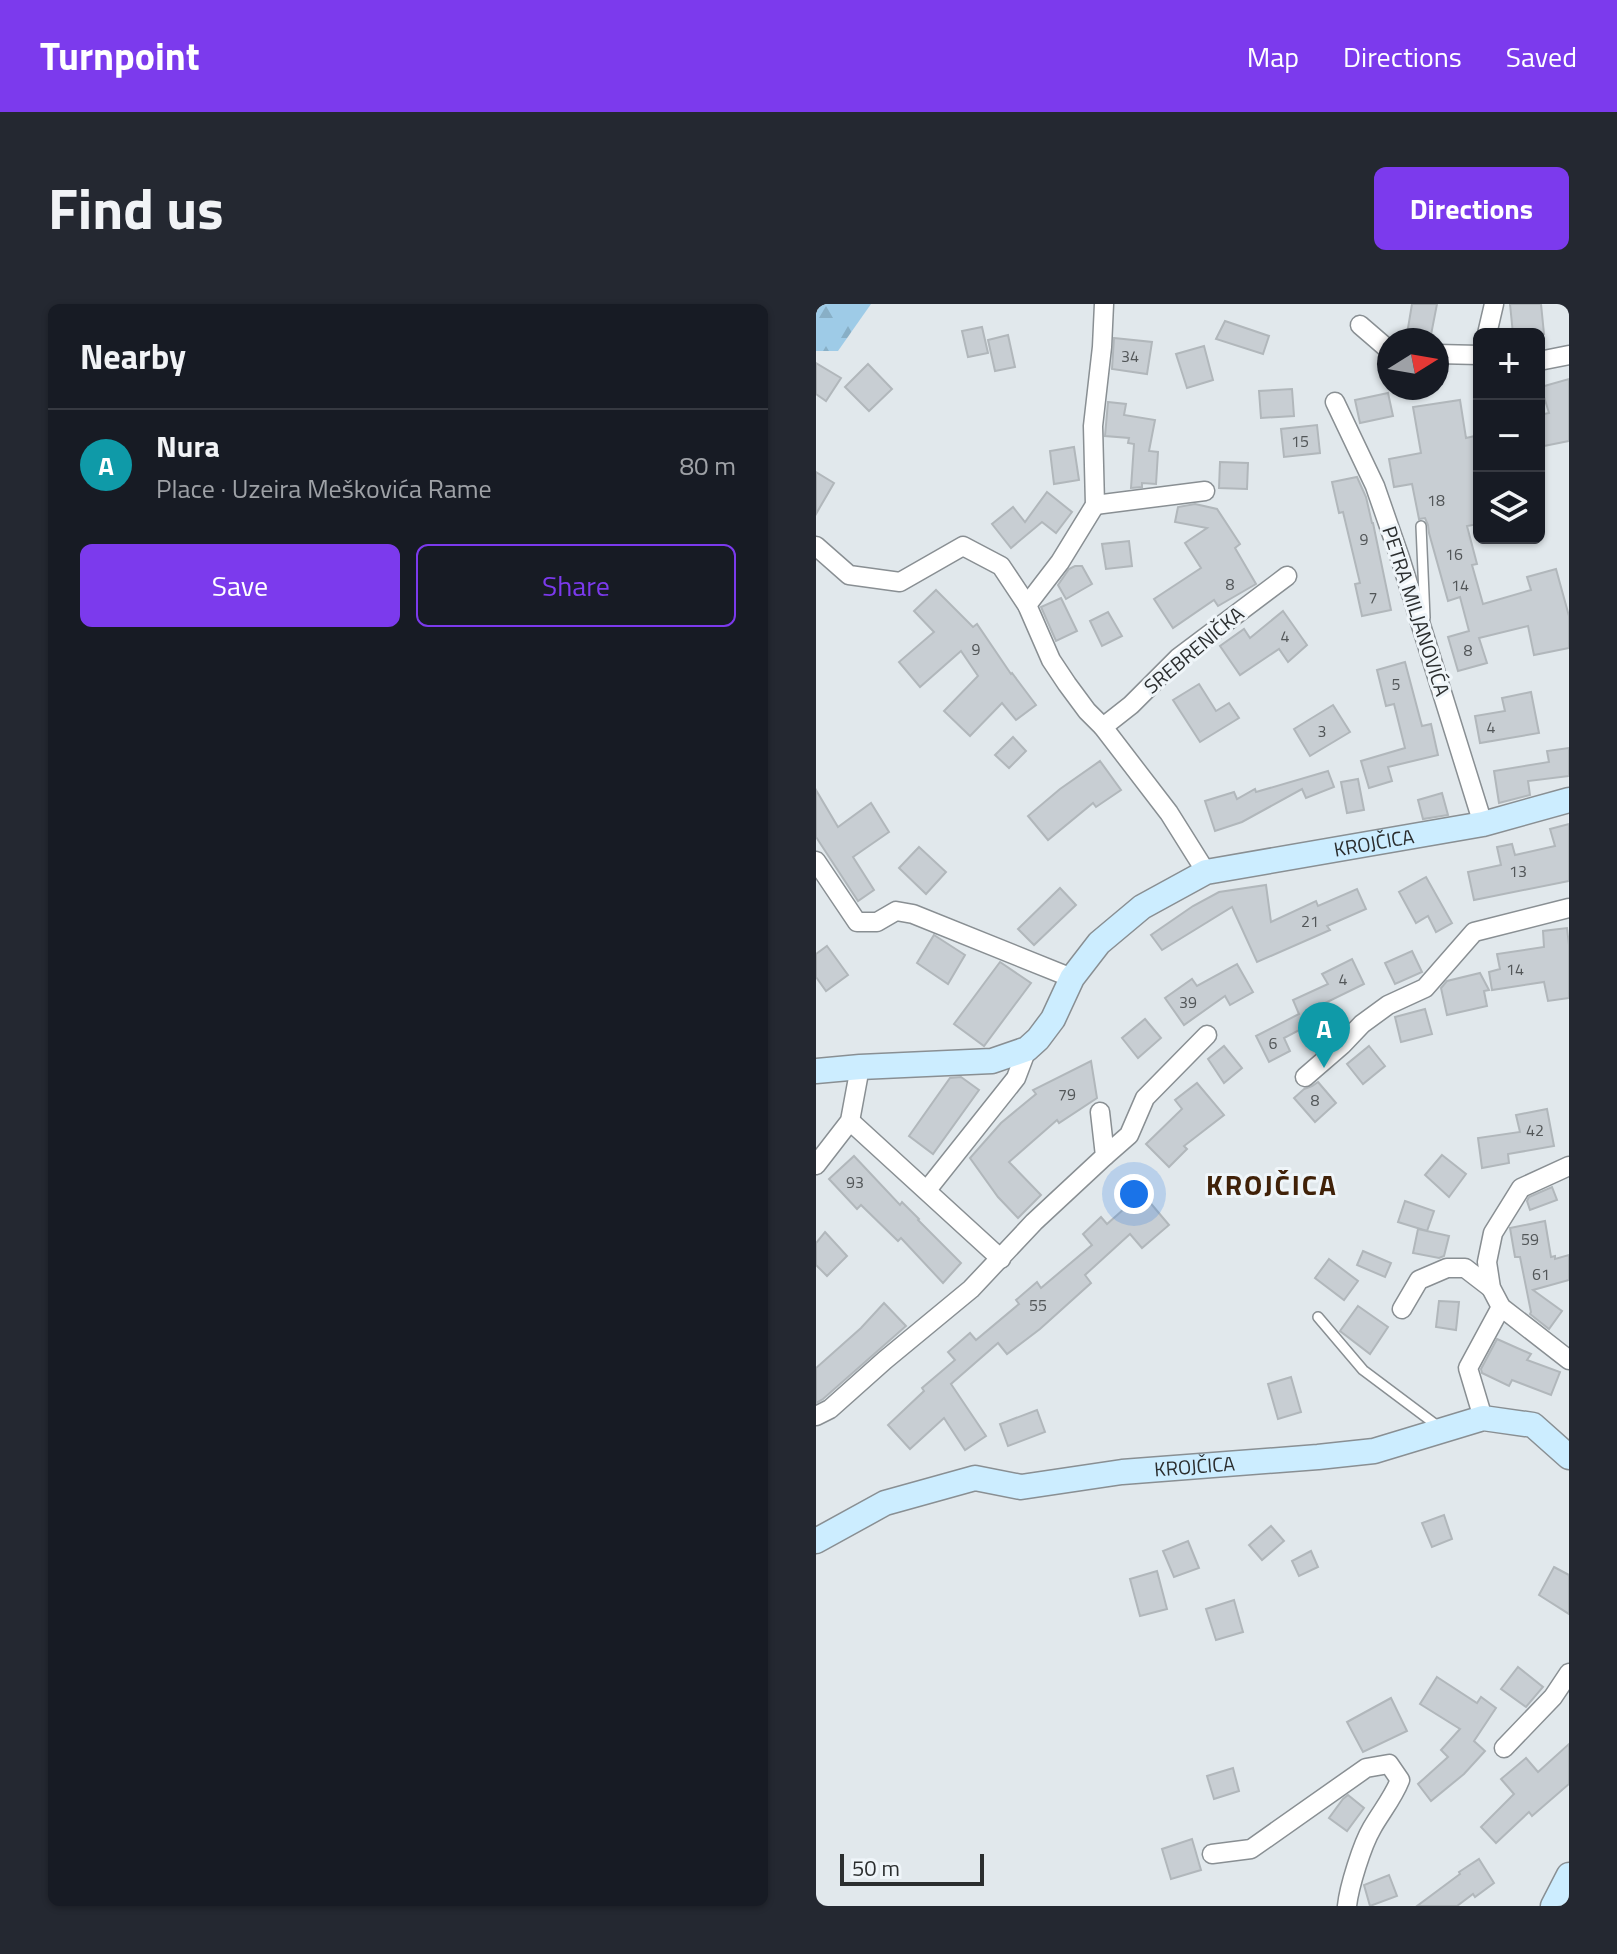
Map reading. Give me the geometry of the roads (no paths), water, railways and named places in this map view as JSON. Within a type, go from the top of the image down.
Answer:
[{"type":"main road","name":"KROJČICA","points":[[1027,1049],[1053,1019],[1072,978],[1099,943],[1142,907],[1206,872],[1483,824],[1569,800]]},
{"type":"main road","points":[[816,1071],[992,1061],[1027,1049]]},
{"type":"main road","name":"KROJČICA","points":[[816,1541],[885,1503],[975,1478],[1021,1487],[1122,1472],[1374,1451],[1483,1418],[1533,1425],[1569,1457]]},
{"type":"main road","points":[[1553,1906],[1569,1875]]},
{"type":"street","points":[[1027,605],[1060,562],[1095,505],[1093,426],[1104,304]]},
{"type":"street","points":[[1488,328],[1494,304]]},
{"type":"street","points":[[1360,325],[1377,340]]},
{"type":"street","points":[[1449,354],[1473,355]]},
{"type":"street","points":[[1545,360],[1569,355]]},
{"type":"street","name":"PETRA MILJANOVIĆA","points":[[1335,402],[1375,486],[1483,824]]},
{"type":"street","points":[[1095,505],[1205,491]]},
{"type":"street","points":[[816,546],[849,575],[900,582],[963,546],[1001,566],[1027,605],[1051,660],[1087,711],[1103,727],[1169,813],[1206,872]]},
{"type":"street","name":"SREBRENIČKA","points":[[1103,727],[1131,705],[1178,658],[1287,576]]},
{"type":"street","points":[[816,861],[857,922],[877,922],[896,911],[913,914],[1072,978]]},
{"type":"street","points":[[1305,1077],[1362,1024],[1388,1005],[1425,988],[1474,932],[1569,908]]},
{"type":"street","points":[[816,1416],[830,1409],[971,1289],[1034,1222],[1129,1135],[1145,1098],[1207,1035]]},
{"type":"street","points":[[927,1190],[1016,1078],[1027,1049]]},
{"type":"street","points":[[816,1165],[850,1121],[860,1067]]},
{"type":"street","points":[[1100,1112],[1105,1156]]},
{"type":"street","points":[[850,1121],[1001,1259]]},
{"type":"street","points":[[1569,1166],[1521,1188],[1493,1233],[1487,1262],[1491,1288],[1501,1307],[1569,1360]]},
{"type":"street","points":[[1402,1309],[1419,1280],[1447,1268],[1465,1268],[1491,1288]]},
{"type":"street","points":[[1483,1418],[1468,1368],[1501,1307]]},
{"type":"street","points":[[1504,1748],[1553,1697],[1569,1673]]},
{"type":"street","points":[[1212,1854],[1251,1849],[1366,1768],[1389,1764],[1400,1780],[1370,1831],[1348,1893],[1347,1906]]},
{"type":"lane","points":[[1421,526],[1426,642]]},
{"type":"lane","points":[[1318,1317],[1363,1370],[1442,1430]]},
{"type":"place","name":"Nura","points":[[1324,1068]]},
{"type":"district","name":"KROJČICA","points":[[1272,1185]]}]
